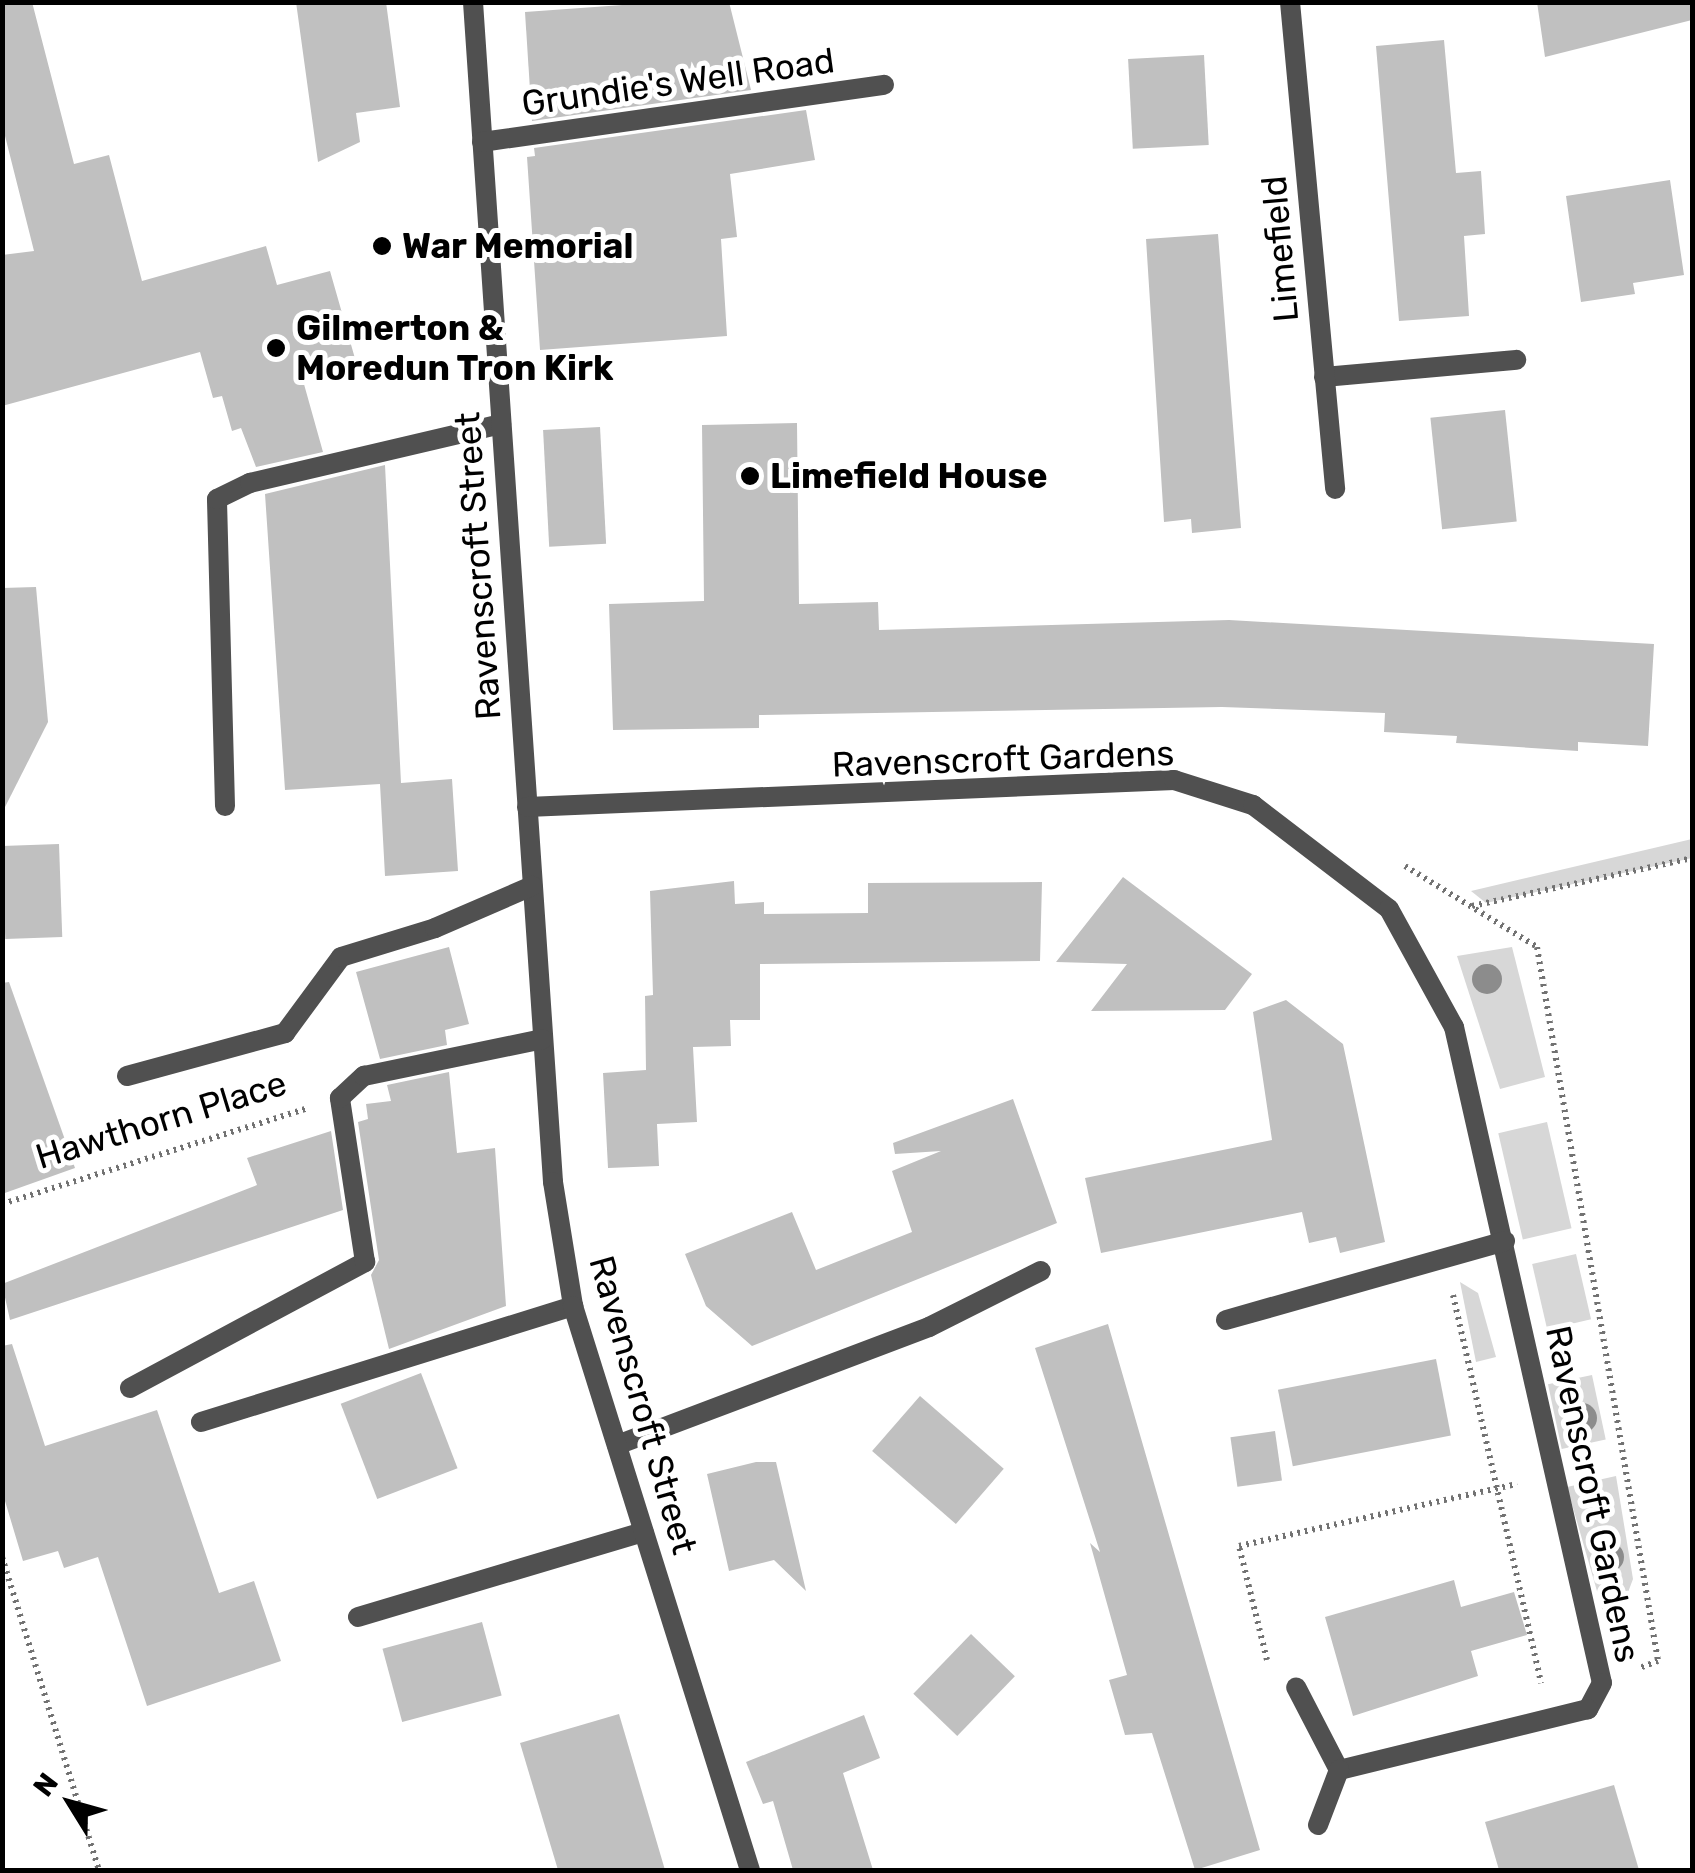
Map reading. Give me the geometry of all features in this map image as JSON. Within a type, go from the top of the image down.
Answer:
[{"type":"street","name":"Ravenscroft Street","points":[[473,2],[553,1182],[573,1306],[750,1870]]},
{"type":"street","name":"Limefield","points":[[1290,2],[1335,489]]},
{"type":"street","name":"Grundie's Well Road","points":[[482,142],[884,86]]},
{"type":"street","points":[[1324,378],[1516,360]]},
{"type":"street","points":[[224,806],[217,500],[250,484],[500,424]]},
{"type":"street","name":"Ravenscroft Gardens","points":[[527,807],[1174,780],[1252,805],[1390,909],[1424,962],[1454,1027],[1602,1683],[1588,1709],[1339,1770]]},
{"type":"street","points":[[126,1076],[285,1033],[341,956],[434,928],[532,886]]},
{"type":"street","name":"Hawthorn Place","points":[[130,1388],[365,1262],[340,1098],[364,1076],[542,1039]]},
{"type":"street","points":[[1226,1320],[1505,1241]]},
{"type":"street","points":[[617,1445],[930,1328],[1040,1270]]},
{"type":"street","points":[[201,1422],[573,1306]]},
{"type":"street","points":[[358,1617],[644,1532]]},
{"type":"street","points":[[1296,1687],[1339,1770],[1318,1825]]},
{"type":"path","points":[[1471,906],[1692,858]]},
{"type":"path","points":[[1398,862],[1537,947],[1658,1661],[1602,1683]]},
{"type":"path","name":"Hawthorn Place","points":[[2,1204],[340,1098]]},
{"type":"path","points":[[1444,1258],[1500,1488],[1549,1718]]},
{"type":"path","points":[[1296,1687],[1270,1674],[1239,1546],[1553,1476]]},
{"type":"path","points":[[2,1557],[99,1870]]},
{"type":"shaded area","points":[[1692,839],[1692,858],[1486,903],[1471,891]]},
{"type":"shaded area","points":[[1512,947],[1545,1077],[1500,1089],[1457,956]]},
{"type":"shaded area","points":[[1547,1122],[1572,1228],[1523,1239],[1498,1133]]},
{"type":"shaded area","points":[[1576,1254],[1591,1319],[1547,1329],[1532,1264]]},
{"type":"shaded area","points":[[1460,1282],[1478,1293],[1496,1357],[1476,1362]]},
{"type":"shaded area","points":[[1592,1375],[1606,1440],[1562,1449],[1548,1384]]},
{"type":"shaded area","points":[[1616,1476],[1633,1579],[1621,1611],[1603,1612],[1567,1487]]},
{"type":"building","points":[[2,2],[32,2],[74,164],[109,155],[142,281],[266,246],[277,285],[330,271],[356,362],[302,377],[323,452],[256,467],[241,428],[232,431],[222,396],[213,398],[200,352],[2,406],[2,255],[34,251],[2,124]]},
{"type":"building","points":[[296,2],[386,2],[400,107],[356,113],[360,142],[318,162]]},
{"type":"building","points":[[664,2],[729,2],[751,90],[532,121],[525,12]]},
{"type":"building","points":[[1537,2],[1692,2],[1692,20],[1545,57]]},
{"type":"building","points":[[1444,40],[1456,173],[1481,171],[1485,234],[1464,236],[1469,316],[1399,321],[1376,46]]},
{"type":"building","points":[[1204,55],[1209,145],[1133,149],[1128,59]]},
{"type":"building","points":[[806,110],[815,160],[730,174],[737,237],[721,239],[727,336],[540,350],[527,157],[535,156],[534,148]]},
{"type":"building","points":[[1670,180],[1684,275],[1633,283],[1635,294],[1581,302],[1566,196]]},
{"type":"building","points":[[1218,234],[1241,528],[1192,533],[1191,519],[1164,522],[1146,239]]},
{"type":"building","points":[[1505,410],[1517,521],[1442,529],[1430,418]]},
{"type":"building","points":[[797,423],[799,604],[878,602],[879,630],[1229,620],[1654,644],[1648,746],[1578,742],[1578,751],[1456,743],[1457,736],[1384,732],[1385,713],[1222,707],[759,715],[759,728],[613,730],[609,604],[704,601],[702,425]]},
{"type":"building","points":[[600,427],[606,544],[549,547],[543,430]]},
{"type":"building","points":[[385,465],[401,783],[452,779],[458,871],[385,876],[380,784],[285,790],[265,494]]},
{"type":"building","points":[[36,587],[48,722],[2,813],[2,588]]},
{"type":"building","points":[[59,844],[62,937],[5,939],[2,846]]},
{"type":"building","points":[[1123,877],[1252,974],[1225,1010],[1091,1011],[1127,964],[1056,962]]},
{"type":"building","points":[[734,881],[735,904],[764,902],[764,914],[868,913],[868,883],[1042,882],[1040,961],[760,964],[760,1020],[730,1020],[731,1046],[693,1047],[697,1122],[657,1124],[659,1166],[608,1168],[603,1073],[646,1070],[645,996],[653,995],[650,891]]},
{"type":"building","points":[[449,947],[469,1024],[445,1030],[447,1045],[380,1059],[356,972]]},
{"type":"building","points":[[9,982],[75,1168],[2,1194],[2,983]]},
{"type":"building","points":[[1286,1000],[1343,1044],[1385,1242],[1340,1253],[1336,1237],[1309,1243],[1302,1212],[1101,1253],[1085,1178],[1272,1140],[1253,1012]]},
{"type":"building","points":[[449,1072],[457,1153],[495,1148],[506,1306],[389,1349],[371,1275],[379,1260],[358,1122],[368,1119],[366,1104],[391,1101],[387,1085]]},
{"type":"building","points":[[1013,1099],[1057,1223],[752,1346],[706,1306],[685,1254],[792,1212],[816,1270],[912,1232],[892,1171],[941,1151],[895,1154],[893,1143]]},
{"type":"building","points":[[331,1131],[343,1210],[10,1320],[2,1284],[257,1185],[247,1158]]},
{"type":"building","points":[[1108,1324],[1260,1850],[1195,1870],[1152,1733],[1125,1735],[1109,1680],[1127,1675],[1090,1543],[1100,1552],[1035,1348]]},
{"type":"building","points":[[12,1344],[45,1446],[157,1410],[219,1593],[254,1581],[281,1661],[147,1706],[98,1557],[64,1568],[58,1551],[23,1561],[2,1491],[2,1346]]},
{"type":"building","points":[[1436,1359],[1451,1436],[1293,1466],[1278,1390]]},
{"type":"building","points":[[421,1373],[458,1468],[377,1499],[341,1404]]},
{"type":"building","points":[[920,1396],[1004,1469],[956,1524],[872,1451]]},
{"type":"building","points":[[1275,1431],[1282,1481],[1237,1487],[1230,1437]]},
{"type":"building","points":[[756,1462],[776,1462],[806,1591],[774,1560],[729,1571],[707,1474]]},
{"type":"building","points":[[1454,1580],[1461,1607],[1514,1592],[1527,1635],[1471,1651],[1478,1676],[1353,1716],[1325,1617]]},
{"type":"building","points":[[482,1622],[502,1695],[402,1722],[383,1649]]},
{"type":"building","points":[[971,1634],[1015,1676],[957,1736],[913,1694]]},
{"type":"building","points":[[619,1714],[665,1870],[558,1870],[520,1743]]},
{"type":"building","points":[[864,1715],[880,1758],[843,1773],[873,1870],[793,1870],[773,1801],[763,1804],[746,1762]]},
{"type":"building","points":[[1614,1785],[1639,1870],[1499,1870],[1485,1822]]},
{"type":"place","name":"War Memorial","points":[[382,246]]},
{"type":"place","name":"Gilmerton & Moredun Tron Kirk","points":[[276,348]]},
{"type":"place","name":"Limefield House","points":[[750,476]]}]
